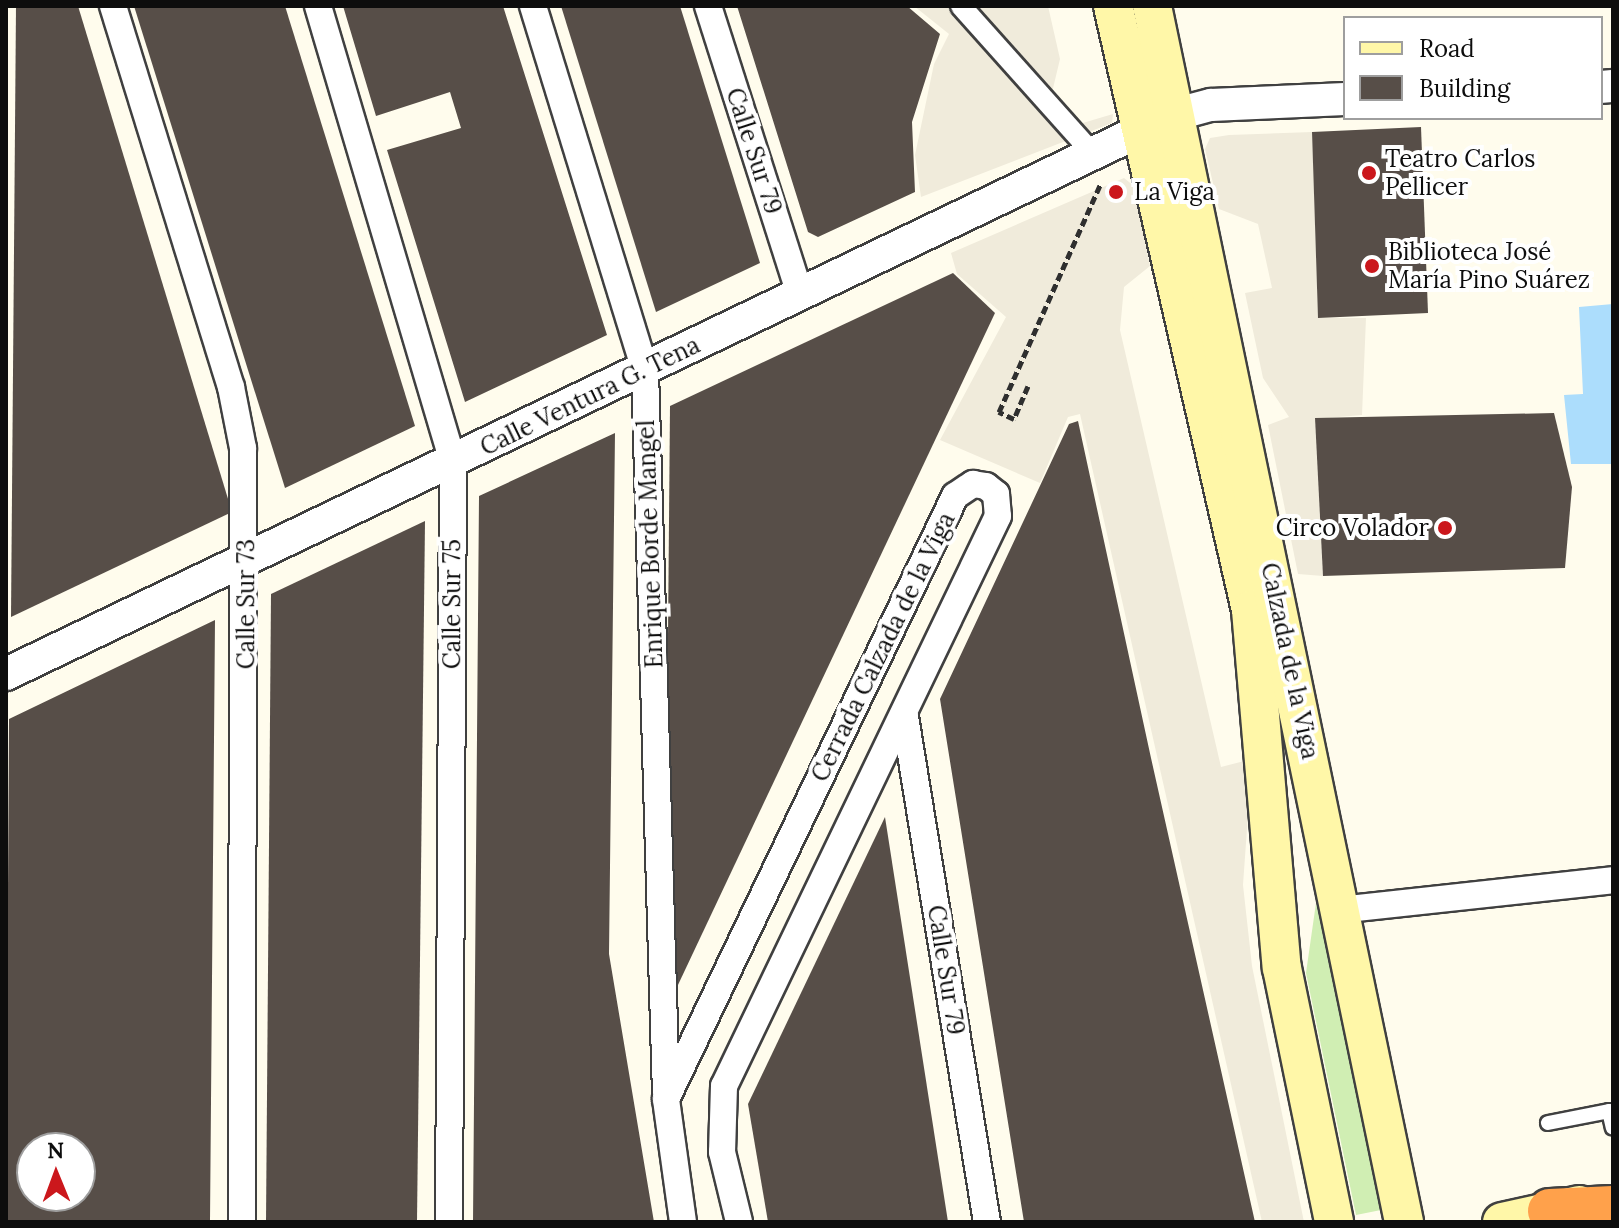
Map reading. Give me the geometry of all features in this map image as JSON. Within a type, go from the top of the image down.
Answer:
[{"type":"highway","points":[[1550,1211],[1613,1208]]},
{"type":"main road","name":"Calzada de la Viga","points":[[1113,6],[1158,123],[1295,680],[1404,1222]]},
{"type":"main road","name":"Calzada de la Viga","points":[[1152,6],[1158,123],[1251,610],[1282,968],[1334,1222]]},
{"type":"main road","points":[[1270,808],[1287,758],[1295,680]]},
{"type":"main road","points":[[1502,1222],[1613,1198]]},
{"type":"street","name":"Calle Sur 73","points":[[113,6],[239,419],[248,561],[242,1222]]},
{"type":"street","name":"Calle Sur 75","points":[[318,6],[453,462],[449,1222]]},
{"type":"street","name":"Enrique Borde Mangel","points":[[533,6],[645,370],[666,1099]]},
{"type":"street","name":"Calle Sur 79","points":[[708,6],[800,295]]},
{"type":"street","points":[[961,6],[1094,155]]},
{"type":"street","name":"Calle Ventura G. Tena","points":[[6,674],[248,561],[1158,123],[1211,105],[1343,99]]},
{"type":"street","name":"Cerrada Calzada de la Viga","points":[[666,1099],[955,496],[973,484],[986,486],[996,494],[998,516],[905,717],[724,1086],[722,1152],[739,1222]]},
{"type":"street","name":"Calle Sur 79","points":[[905,717],[987,1222]]},
{"type":"street","points":[[1339,910],[1613,880]]},
{"type":"street","points":[[666,1099],[683,1222]]},
{"type":"lane","points":[[1548,1123],[1609,1111],[1613,1128]]},
{"type":"path","points":[[1028,386],[1014,419],[999,412],[1102,188],[1094,155]]},
{"type":"green space","points":[[1316,903],[1386,1209],[1356,1215],[1306,973]]},
{"type":"shaded area","points":[[914,6],[1048,6],[1060,59],[1050,101],[1076,125],[1113,114],[1112,123],[921,197],[915,155],[934,64],[949,34]]},
{"type":"shaded area","points":[[1312,132],[1318,318],[1366,318],[1362,415],[1315,419],[1323,576],[1298,574],[1268,425],[1289,417],[1263,378],[1245,293],[1272,288],[1258,224],[1219,209],[1205,149],[1210,138]]},
{"type":"shaded area","points":[[1124,178],[1134,186],[1150,266],[1124,287],[1120,330],[1221,767],[1252,759],[1243,885],[1252,966],[1304,1222],[1262,1222],[1080,414],[1068,417],[1040,483],[940,440],[1006,317],[957,274],[951,253]]},
{"type":"water","points":[[1613,304],[1613,464],[1571,464],[1564,395],[1583,394],[1579,307]]},
{"type":"building","points":[[16,6],[78,6],[232,512],[11,617]]},
{"type":"building","points":[[134,6],[285,6],[415,426],[285,488]]},
{"type":"building","points":[[343,6],[503,6],[607,335],[465,402],[387,150],[461,128],[450,92],[376,116]]},
{"type":"building","points":[[561,6],[680,6],[760,263],[656,312]]},
{"type":"building","points":[[737,6],[907,6],[940,34],[912,122],[915,192],[818,237],[808,232]]},
{"type":"building","points":[[1421,127],[1428,313],[1318,318],[1312,132]]},
{"type":"building","points":[[953,273],[995,313],[677,987],[665,983],[670,406]]},
{"type":"building","name":"Circo Volador","points":[[1554,413],[1572,487],[1565,568],[1323,576],[1315,418]]},
{"type":"building","points":[[1078,421],[1255,1222],[1024,1222],[940,699],[1069,424]]},
{"type":"building","points":[[615,433],[609,954],[654,1222],[473,1222],[479,496]]},
{"type":"building","points":[[425,521],[417,1222],[266,1222],[271,594]]},
{"type":"building","points":[[215,620],[210,1222],[6,1222],[9,719]]},
{"type":"building","points":[[885,817],[948,1222],[768,1222],[748,1104]]},
{"type":"place","name":"Teatro Carlos Pellicer","points":[[1369,173]]},
{"type":"place","name":"La Viga","points":[[1116,192]]},
{"type":"place","name":"Biblioteca José María Pino Suárez","points":[[1372,266]]},
{"type":"place","name":"Circo Volador","points":[[1445,528]]}]
